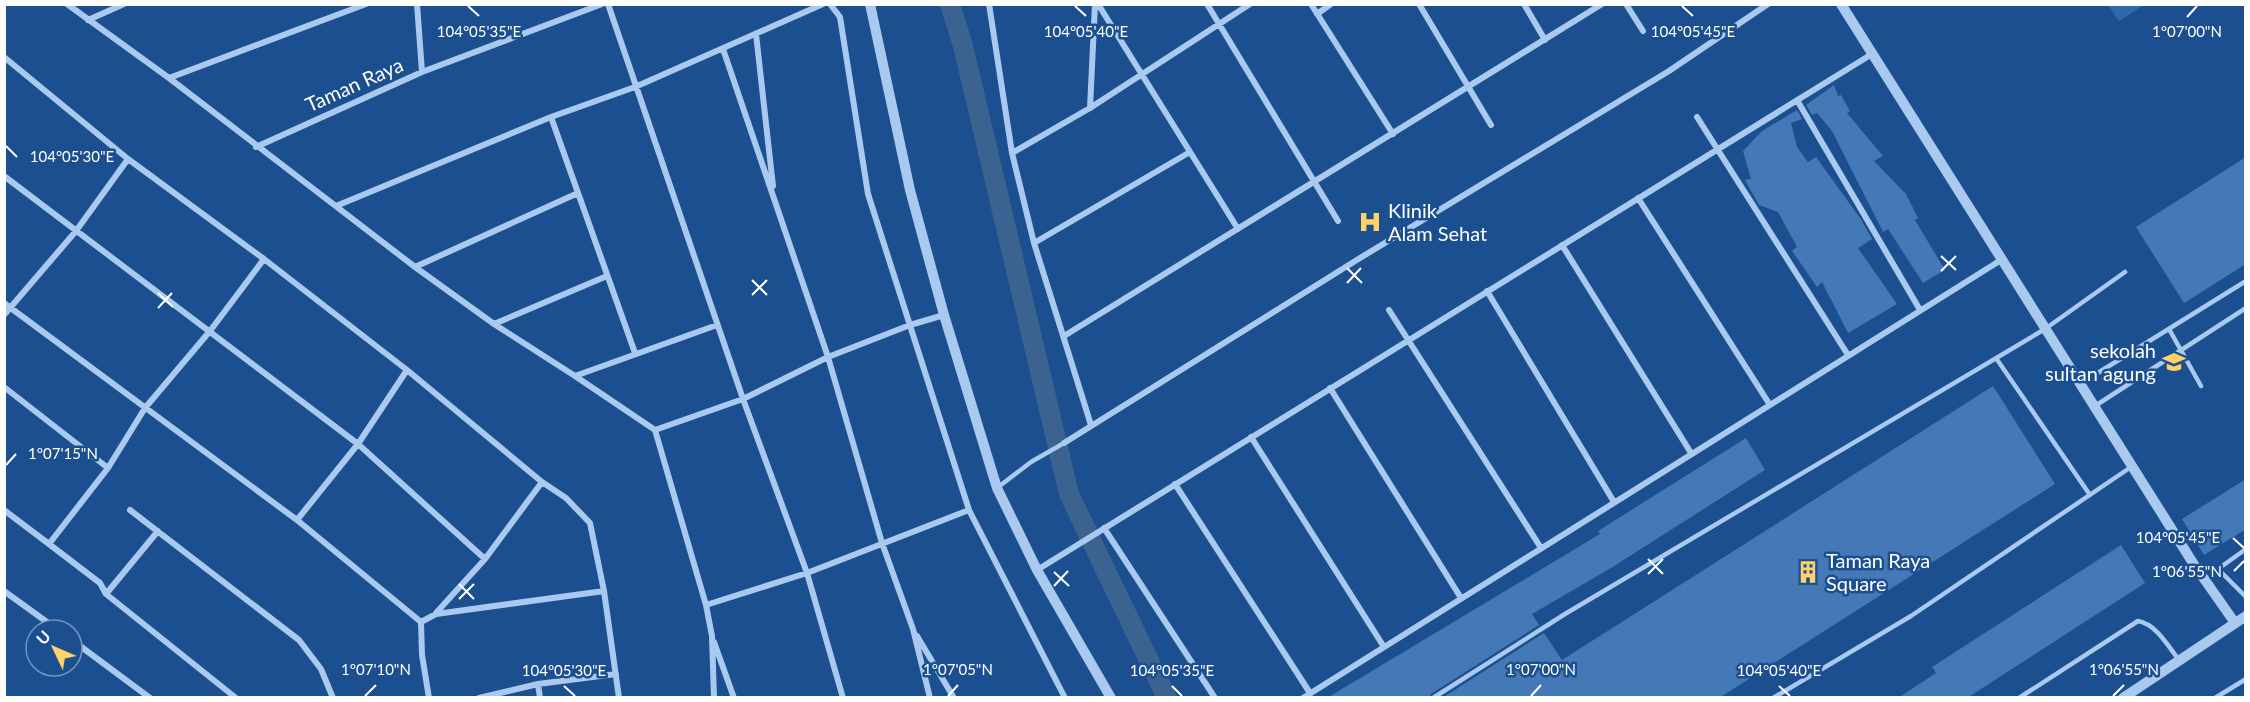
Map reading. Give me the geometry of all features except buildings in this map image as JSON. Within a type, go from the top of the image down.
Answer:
[{"type":"street","points":[[67,4],[169,78],[415,267],[494,324],[655,430],[706,605],[711,636],[714,698]]},
{"type":"street","points":[[88,20],[124,4]]},
{"type":"street","points":[[169,78],[366,4]]},
{"type":"street","points":[[417,4],[422,72]]},
{"type":"street","name":"Taman Raya","points":[[256,147],[422,72],[602,4]]},
{"type":"street","points":[[608,4],[717,325],[807,573],[843,698]]},
{"type":"street","points":[[336,206],[551,117],[635,87],[823,4]]},
{"type":"street","points":[[830,4],[840,17],[868,194],[969,510],[1065,698]]},
{"type":"street","points":[[870,4],[910,190],[944,315],[997,488],[1037,570],[1111,698]]},
{"type":"street","points":[[989,4],[1012,153],[1034,243],[1091,425]]},
{"type":"street","points":[[1090,108],[1097,4]]},
{"type":"street","points":[[1097,4],[1238,229]]},
{"type":"street","points":[[1207,4],[1338,221]]},
{"type":"street","points":[[1012,153],[1090,108],[1250,4]]},
{"type":"street","points":[[1311,4],[1393,134]]},
{"type":"street","points":[[1317,14],[1331,4]]},
{"type":"street","points":[[1419,4],[1491,125]]},
{"type":"street","points":[[1524,4],[1545,40]]},
{"type":"street","points":[[1064,336],[1602,4]]},
{"type":"street","points":[[1626,4],[1643,31]]},
{"type":"street","points":[[1064,443],[1360,258],[1669,71],[1768,4]]},
{"type":"street","points":[[1841,4],[2193,562],[2235,623]]},
{"type":"street","points":[[756,34],[774,198]]},
{"type":"street","points":[[723,48],[828,357],[882,543],[913,629],[930,698]]},
{"type":"street","points":[[1037,570],[1872,54]]},
{"type":"street","points":[[4,57],[128,159],[264,259],[407,370],[542,482],[566,498],[590,523],[604,591],[619,698]]},
{"type":"street","points":[[1797,100],[1920,310]]},
{"type":"street","points":[[551,117],[635,353]]},
{"type":"street","points":[[1697,117],[1848,355]]},
{"type":"street","points":[[1034,243],[1190,152]]},
{"type":"street","points":[[4,315],[7,305],[76,231],[128,159]]},
{"type":"street","points":[[4,176],[358,444],[485,559]]},
{"type":"street","points":[[415,267],[578,194]]},
{"type":"street","points":[[1638,198],[1770,405]]},
{"type":"street","points":[[1562,245],[1691,453]]},
{"type":"street","points":[[49,544],[108,468],[146,408],[210,331],[264,259]]},
{"type":"street","points":[[1303,698],[2001,260]]},
{"type":"street","points":[[494,324],[608,276]]},
{"type":"street","points":[[1487,291],[1614,502]]},
{"type":"street","points":[[7,305],[297,520],[422,622]]},
{"type":"street","points":[[1389,310],[1541,548]]},
{"type":"street","points":[[655,430],[743,399],[828,357],[910,325],[944,315]]},
{"type":"street","points":[[575,376],[717,325]]},
{"type":"street","points":[[297,520],[358,444],[407,370]]},
{"type":"street","points":[[4,387],[108,468]]},
{"type":"street","points":[[1330,388],[1461,598]]},
{"type":"street","points":[[1251,437],[1384,647]]},
{"type":"street","points":[[422,622],[436,614],[485,559],[542,482]]},
{"type":"street","points":[[1174,484],[1310,693]]},
{"type":"street","points":[[4,510],[100,584],[106,594],[236,698]]},
{"type":"street","points":[[130,510],[299,640],[321,669],[333,698]]},
{"type":"street","points":[[706,605],[807,573],[969,510]]},
{"type":"street","points":[[1101,529],[1215,698]]},
{"type":"street","points":[[106,594],[158,531]]},
{"type":"street","points":[[4,591],[41,618]]},
{"type":"street","points":[[436,614],[604,591]]},
{"type":"street","points":[[2123,698],[2246,616]]},
{"type":"street","points":[[422,622],[422,655],[429,698]]},
{"type":"street","points":[[913,629],[954,698]]},
{"type":"street","points":[[711,636],[734,698]]},
{"type":"street","points":[[84,649],[150,698]]},
{"type":"street","points":[[479,698],[538,684],[616,674]]},
{"type":"street","points":[[538,684],[540,698]]},
{"type":"lane","points":[[1433,698],[1564,614],[2045,329],[2125,272]]},
{"type":"lane","points":[[2080,384],[2246,281]]},
{"type":"lane","points":[[2095,406],[2246,308]]},
{"type":"lane","points":[[2169,329],[2201,386]]},
{"type":"lane","points":[[1996,358],[2090,495]]},
{"type":"lane","points":[[997,488],[1031,462],[1064,443]]},
{"type":"lane","points":[[1773,698],[1911,616],[2133,466]]},
{"type":"lane","points":[[2246,549],[2218,569],[2246,597]]},
{"type":"lane","points":[[2019,698],[2138,621],[2146,622],[2154,629],[2179,660]]},
{"type":"lane","points":[[2215,698],[2246,679]]},
{"type":"shaded area","points":[[2108,5],[2144,5],[2119,21]]},
{"type":"waterway","points":[[950,4],[963,46],[1069,494],[1167,698]]},
{"type":"place","name":"Klinik Alam Sehat","points":[[1370,222]]},
{"type":"place","name":"sekolah sultan agung","points":[[2174,362]]},
{"type":"place","name":"Taman Raya Square","points":[[1808,572]]}]
